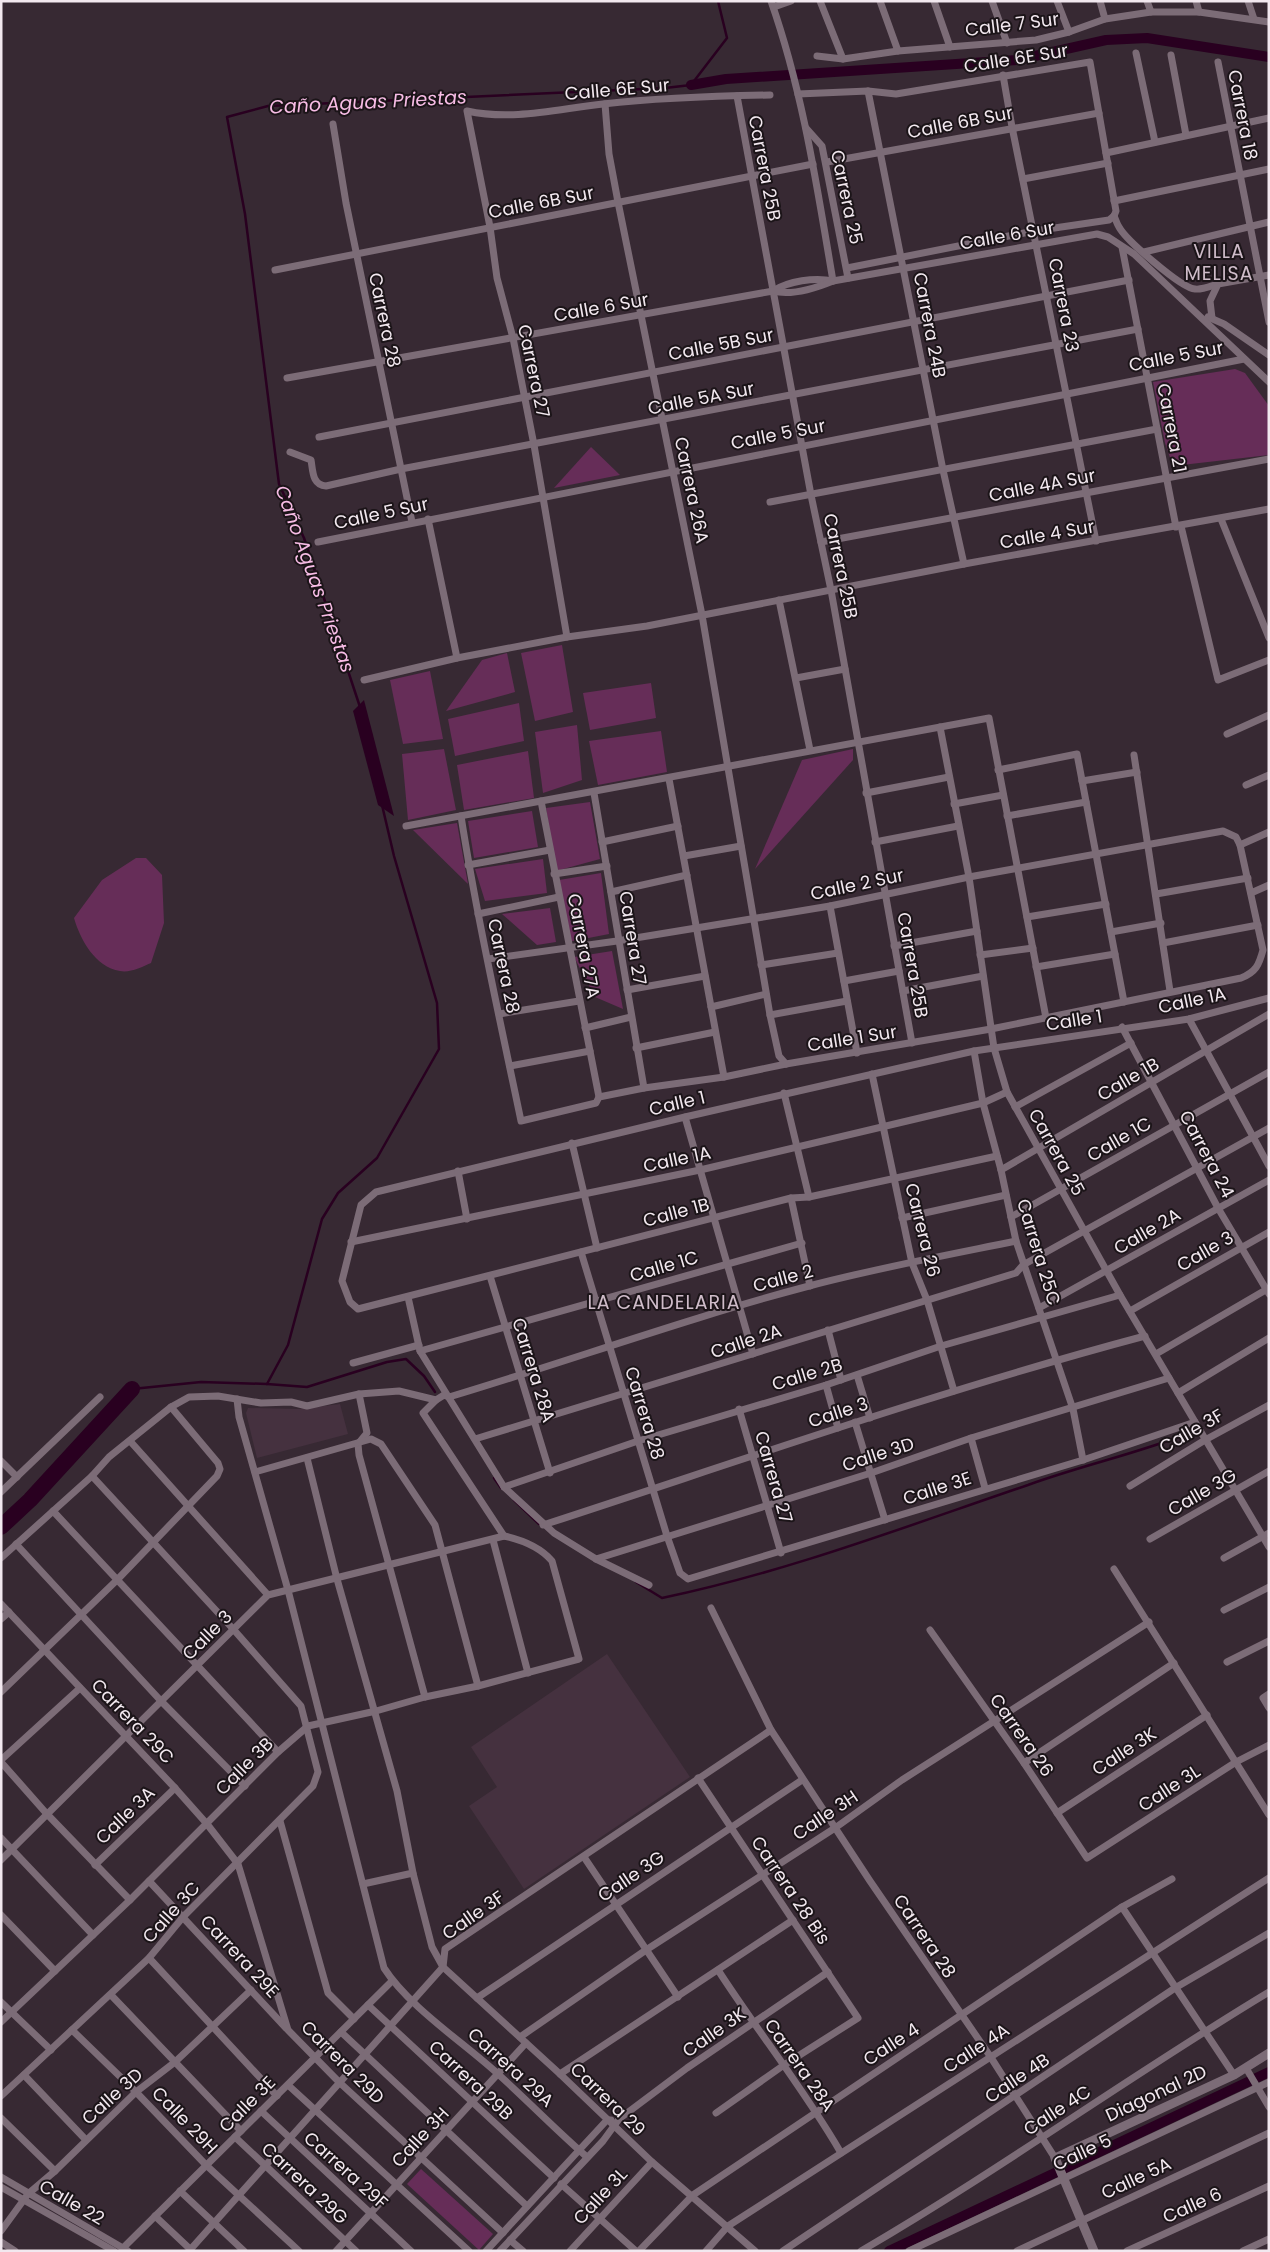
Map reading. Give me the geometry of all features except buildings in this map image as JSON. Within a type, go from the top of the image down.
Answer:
[{"type":"street","points":[[791,1],[773,4],[797,92]]},
{"type":"street","points":[[820,1],[843,59]]},
{"type":"street","points":[[880,1],[898,51]]},
{"type":"street","points":[[934,1],[950,47]]},
{"type":"street","points":[[992,1],[1007,43]]},
{"type":"street","points":[[1057,1],[1068,32]]},
{"type":"street","points":[[1100,1],[1105,19]]},
{"type":"street","points":[[1147,1],[1151,12]]},
{"type":"street","points":[[1196,1],[1199,12]]},
{"type":"street","points":[[1248,1],[1254,19]]},
{"type":"street","name":"Calle 7 Sur","points":[[817,56],[843,59],[898,51],[1007,43],[1068,32],[1105,19],[1151,12],[1199,12],[1269,22]]},
{"type":"street","points":[[1136,54],[1155,142]]},
{"type":"street","points":[[1171,55],[1186,135]]},
{"type":"street","name":"Calle 6E Sur","points":[[797,92],[868,91],[896,94],[1090,62],[1099,113]]},
{"type":"street","name":"Carrera 18","points":[[1218,62],[1269,322]]},
{"type":"street","name":"Carrera 23","points":[[1003,75],[1096,541]]},
{"type":"street","name":"Carrera 24B","points":[[868,91],[943,470],[964,564]]},
{"type":"street","name":"Carrera 25","points":[[797,92],[813,164],[833,281]]},
{"type":"street","name":"Calle 6E Sur","points":[[467,111],[491,116],[514,116],[605,104],[770,95]]},
{"type":"street","name":"Carrera 25B","points":[[737,96],[811,495],[832,590],[866,793],[912,1043]]},
{"type":"street","name":"Carrera 26A","points":[[605,104],[610,154],[618,202],[702,615],[766,994],[778,1056],[786,1064]]},
{"type":"street","name":"Carrera 27","points":[[467,111],[490,227],[497,278],[513,338],[534,445],[567,637]]},
{"type":"street","points":[[1099,113],[1114,201],[1114,216],[1119,228],[1144,252],[1188,287],[1196,290],[1269,275]]},
{"type":"street","name":"Calle 6B Sur","points":[[826,162],[1012,127],[1099,113]]},
{"type":"street","points":[[1106,153],[1269,118]]},
{"type":"street","name":"Carrera 28","points":[[332,124],[378,362],[412,522]]},
{"type":"street","name":"Carrera 25","points":[[806,128],[822,146],[848,278]]},
{"type":"street","points":[[1023,179],[1108,163]]},
{"type":"street","name":"Calle 6B Sur","points":[[275,270],[356,252],[813,164]]},
{"type":"street","points":[[1114,201],[1269,169]]},
{"type":"street","points":[[846,268],[1034,231],[1109,220],[1114,216]]},
{"type":"street","points":[[1144,252],[1269,222]]},
{"type":"street","name":"Calle 6 Sur","points":[[287,378],[773,291],[782,294],[848,278],[1098,234],[1108,237],[1122,247]]},
{"type":"street","points":[[1122,247],[1134,254],[1269,382]]},
{"type":"street","name":"Carrera 21","points":[[1122,247],[1167,478],[1218,680],[1269,660]]},
{"type":"street","name":"Calle 5B Sur","points":[[319,437],[1129,280]]},
{"type":"street","points":[[1212,318],[1211,294],[1218,284]]},
{"type":"street","points":[[1201,316],[1212,318],[1224,324],[1269,355]]},
{"type":"street","name":"Calle 5A Sur","points":[[290,452],[311,460],[316,482],[320,486],[1138,329]]},
{"type":"street","name":"Calle 5 Sur","points":[[318,542],[543,496],[1244,359]]},
{"type":"street","points":[[770,502],[1157,429]]},
{"type":"street","name":"Calle 4A Sur","points":[[821,542],[1269,459]]},
{"type":"street","name":"Calle 4 Sur","points":[[364,680],[457,658],[567,637],[702,615],[964,564],[1269,509]]},
{"type":"street","points":[[428,519],[457,658]]},
{"type":"street","points":[[1221,519],[1269,638]]},
{"type":"street","points":[[779,600],[810,750]]},
{"type":"street","points":[[796,678],[845,669]]},
{"type":"street","points":[[1227,734],[1269,715]]},
{"type":"street","points":[[406,826],[594,793],[810,750],[989,718],[1046,1018]]},
{"type":"street","name":"Carrera 25","points":[[940,727],[969,877],[994,1046],[1007,1092],[1106,1272],[1235,1490],[1266,1535],[1269,1547]]},
{"type":"street","points":[[998,770],[1077,754],[1124,1002]]},
{"type":"street","points":[[1134,754],[1150,846],[1170,991]]},
{"type":"street","points":[[1082,781],[1137,772]]},
{"type":"street","points":[[1246,785],[1269,775]]},
{"type":"street","points":[[866,793],[949,777]]},
{"type":"street","points":[[668,779],[698,927],[724,1077]]},
{"type":"street","name":"Carrera 27","points":[[594,793],[607,866],[617,941],[644,1088]]},
{"type":"street","points":[[954,804],[1003,795]]},
{"type":"street","name":"Carrera 27A","points":[[541,801],[599,1097]]},
{"type":"street","points":[[1007,816],[1086,802]]},
{"type":"street","name":"Carrera 28","points":[[461,816],[468,865],[521,1121]]},
{"type":"street","points":[[602,842],[678,826]]},
{"type":"street","points":[[875,842],[958,826]]},
{"type":"street","name":"Calle 2 Sur","points":[[488,959],[617,941],[830,906],[1016,868],[1150,846],[1224,831],[1236,836],[1240,845]]},
{"type":"street","points":[[1266,949],[1258,925],[1240,845],[1269,832]]},
{"type":"street","points":[[684,856],[740,846]]},
{"type":"street","points":[[468,865],[550,850]]},
{"type":"street","points":[[554,874],[607,866]]},
{"type":"street","points":[[611,892],[687,875]]},
{"type":"street","points":[[1156,894],[1248,878]]},
{"type":"street","points":[[1251,893],[1269,885]]},
{"type":"street","points":[[478,914],[559,897]]},
{"type":"street","points":[[1027,917],[1106,904]]},
{"type":"street","points":[[830,906],[857,1053]]},
{"type":"street","points":[[1111,932],[1161,923]]},
{"type":"street","points":[[1163,943],[1258,925]]},
{"type":"street","points":[[894,946],[977,930]]},
{"type":"street","points":[[980,955],[1032,948]]},
{"type":"street","name":"Calle 1 Sur","points":[[521,1121],[596,1103],[599,1097],[644,1088],[724,1077],[786,1064],[912,1043],[992,1032],[1046,1018],[1170,991],[1241,978],[1253,973],[1260,964],[1266,949]]},
{"type":"street","points":[[761,965],[838,953]]},
{"type":"street","points":[[1036,967],[1115,954]]},
{"type":"street","points":[[844,982],[899,972]]},
{"type":"street","points":[[627,990],[706,976]]},
{"type":"street","points":[[903,991],[983,976]]},
{"type":"street","points":[[711,1007],[766,994]]},
{"type":"street","name":"Calle 1A","points":[[1122,1028],[1188,1019],[1268,998]]},
{"type":"street","points":[[770,1015],[847,1000]]},
{"type":"street","points":[[499,1014],[579,1001]]},
{"type":"street","name":"Calle 1B","points":[[1001,1170],[1269,1014]]},
{"type":"street","points":[[585,1028],[631,1018]]},
{"type":"street","points":[[1188,1019],[1269,1166]]},
{"type":"street","name":"Carrera 24","points":[[1122,1028],[1218,1208],[1268,1290]]},
{"type":"street","name":"Calle 1","points":[[364,1308],[358,1310],[350,1302],[342,1281],[362,1205],[376,1192],[572,1143],[994,1046],[1122,1028]]},
{"type":"street","points":[[636,1048],[715,1032]]},
{"type":"street","points":[[1015,1107],[1131,1043]]},
{"type":"street","points":[[510,1066],[590,1051]]},
{"type":"street","name":"Carrera 25C","points":[[974,1051],[983,1102],[1001,1170],[1016,1241],[1073,1408],[1083,1460]]},
{"type":"street","name":"Calle 1C","points":[[1011,1217],[1269,1072]]},
{"type":"street","name":"Carrera 26","points":[[872,1074],[912,1263],[927,1300],[954,1391]]},
{"type":"street","name":"Calle 1A","points":[[351,1242],[700,1170],[983,1102],[1007,1092]]},
{"type":"street","points":[[784,1093],[809,1197]]},
{"type":"street","points":[[685,1117],[753,1354]]},
{"type":"street","points":[[1023,1265],[1269,1128]]},
{"type":"street","points":[[572,1143],[597,1248]]},
{"type":"street","name":"Calle 1B","points":[[364,1308],[791,1198],[809,1197],[997,1156]]},
{"type":"street","points":[[458,1171],[467,1219]]},
{"type":"street","name":"Calle 2A","points":[[1039,1308],[1269,1180]]},
{"type":"street","points":[[902,1218],[1006,1195]]},
{"type":"street","points":[[791,1198],[810,1286]]},
{"type":"street","name":"Calle 3","points":[[1130,1311],[1269,1232]]},
{"type":"street","name":"Calle 2","points":[[436,1400],[444,1395],[448,1397],[520,1376],[609,1346],[810,1286],[1016,1241]]},
{"type":"street","name":"Calle 1C","points":[[353,1363],[505,1327],[802,1243]]},
{"type":"street","name":"Carrera 28","points":[[581,1252],[667,1536],[680,1573],[688,1579]]},
{"type":"street","name":"Calle 2A","points":[[475,1439],[1016,1273],[1023,1265]]},
{"type":"street","name":"Carrera 28A","points":[[490,1276],[550,1473]]},
{"type":"street","points":[[1156,1354],[1268,1290]]},
{"type":"street","name":"Calle 2B","points":[[504,1487],[739,1409],[826,1385],[941,1346],[1120,1295]]},
{"type":"street","points":[[408,1297],[419,1348],[504,1487],[543,1525],[596,1559],[649,1585]]},
{"type":"street","points":[[828,1330],[841,1380]]},
{"type":"street","name":"Calle 3","points":[[543,1525],[855,1422],[1057,1359],[1145,1336]]},
{"type":"street","points":[[1178,1393],[1269,1338]]},
{"type":"street","points":[[857,1375],[870,1418]]},
{"type":"street","name":"Calle 3D","points":[[596,1559],[871,1473],[971,1438],[1170,1378]]},
{"type":"street","points":[[826,1385],[838,1428]]},
{"type":"street","points":[[1,1558],[92,1476],[110,1457],[171,1407],[189,1397],[218,1396],[261,1403],[291,1402],[307,1406],[359,1394],[399,1390],[436,1400],[423,1413],[504,1536]]},
{"type":"street","points":[[358,1444],[367,1433],[359,1394]]},
{"type":"street","points":[[1,1492],[100,1397]]},
{"type":"street","points":[[237,1399],[239,1417],[288,1590],[384,1968],[392,1981]]},
{"type":"street","name":"Calle 3F","points":[[1130,1486],[1205,1440],[1269,1405]]},
{"type":"street","points":[[1,1692],[117,1580],[151,1542],[217,1476],[220,1469],[171,1407]]},
{"type":"street","name":"Carrera 27","points":[[739,1409],[781,1553]]},
{"type":"street","points":[[855,1422],[885,1520]]},
{"type":"street","name":"Calle 3E","points":[[688,1579],[781,1553],[985,1488],[1083,1460],[1195,1422]]},
{"type":"street","points":[[971,1438],[985,1488]]},
{"type":"street","points":[[255,1472],[371,1439],[381,1444],[435,1526],[478,1686]]},
{"type":"street","points":[[92,1476],[234,1630],[301,1706],[308,1726],[478,1686],[579,1659],[552,1561],[545,1553],[521,1540],[504,1536],[268,1595],[130,1441]]},
{"type":"street","points":[[358,1444],[425,1697]]},
{"type":"street","points":[[307,1458],[337,1579],[398,1791],[413,1873],[432,1947],[443,1967]]},
{"type":"street","points":[[1,1461],[17,1477]]},
{"type":"street","name":"Calle 3G","points":[[1150,1538],[1269,1471]]},
{"type":"street","points":[[53,1511],[196,1667],[278,1752]]},
{"type":"street","points":[[1224,1558],[1266,1535]]},
{"type":"street","points":[[493,1540],[528,1673]]},
{"type":"street","points":[[16,1544],[161,1702],[245,1786]]},
{"type":"street","points":[[1114,1569],[1269,1815]]},
{"type":"street","points":[[1224,1610],[1269,1587]]},
{"type":"street","name":"Calle 3","points":[[1,1860],[46,1813],[127,1736],[268,1595]]},
{"type":"street","name":"Carrera 29C","points":[[1,1604],[175,1788],[207,1824],[238,1864]]},
{"type":"street","name":"Carrera 28","points":[[711,1608],[771,1730],[802,1780],[990,2056],[1059,2169]]},
{"type":"street","points":[[1,1619],[9,1612]]},
{"type":"street","name":"Calle 3H","points":[[520,2037],[646,1950],[835,1828],[902,1780],[1149,1622]]},
{"type":"street","name":"Carrera 26","points":[[930,1630],[1024,1763],[1087,1858]]},
{"type":"street","points":[[1227,1662],[1269,1640]]},
{"type":"street","points":[[1024,1763],[1174,1663]]},
{"type":"street","points":[[80,1688],[1,1761],[46,1813],[130,1900]]},
{"type":"street","points":[[1266,1696],[1269,1708]]},
{"type":"street","name":"Calle 3K","points":[[1057,1813],[1207,1715]]},
{"type":"street","name":"Calle 3B","points":[[1,2022],[130,1900],[278,1752],[308,1726]]},
{"type":"street","name":"Calle 3C","points":[[1,2096],[149,1958],[183,1917],[238,1864],[317,1780],[318,1772],[308,1726]]},
{"type":"street","name":"Calle 3F","points":[[190,2250],[443,1967],[445,1949],[771,1730]]},
{"type":"street","name":"Calle 3L","points":[[1087,1858],[1236,1762],[1269,1745]]},
{"type":"street","name":"Carrera 28 Bis","points":[[698,1778],[858,2018],[784,2065]]},
{"type":"street","name":"Calle 3G","points":[[477,1998],[802,1780]]},
{"type":"street","name":"Calle 3A","points":[[95,1865],[175,1788]]},
{"type":"street","points":[[280,1821],[328,1993],[354,2019]]},
{"type":"street","points":[[1,1838],[93,1935]]},
{"type":"street","points":[[584,1857],[678,1998]]},
{"type":"street","name":"Carrera 29D","points":[[238,1864],[288,2030],[340,2082],[502,2233]]},
{"type":"street","points":[[363,1884],[413,1873]]},
{"type":"street","name":"Calle 4","points":[[637,2251],[693,2195],[816,2110],[961,2016],[1122,1907],[1172,1878]]},
{"type":"street","name":"Calle 4A","points":[[706,2251],[728,2226],[1152,1951],[1269,1878]]},
{"type":"street","name":"Carrera 29E","points":[[149,1881],[288,2030]]},
{"type":"street","points":[[1122,1907],[1234,2075]]},
{"type":"street","points":[[1,1915],[55,1971]]},
{"type":"street","points":[[560,2074],[794,1920]]},
{"type":"street","name":"Calle 4B","points":[[784,2251],[1015,2098],[1175,1988],[1269,1933]]},
{"type":"street","points":[[149,1958],[277,2096]]},
{"type":"street","name":"Carrera 29","points":[[443,1967],[560,2074],[607,2120]]},
{"type":"street","name":"Carrera 28A","points":[[718,1970],[752,2023],[816,2110],[841,2153]]},
{"type":"street","name":"Calle 3K","points":[[500,2251],[617,2123],[687,2068],[828,1972]]},
{"type":"street","name":"Calle 3E","points":[[125,2249],[155,2216],[392,1981]]},
{"type":"street","name":"Carrera 29A","points":[[392,1981],[498,2074],[587,2157]]},
{"type":"street","name":"Calle 3D","points":[[1,2231],[28,2194],[55,2171],[136,2092],[175,2062],[251,1990]]},
{"type":"street","name":"Calle 4C","points":[[861,2251],[917,2218],[1041,2139],[1204,2031],[1269,1992]]},
{"type":"street","points":[[111,1995],[241,2131]]},
{"type":"street","points":[[1,2002],[51,2050]]},
{"type":"street","name":"Carrera 29B","points":[[368,2006],[554,2178]]},
{"type":"street","name":"Calle 29H","points":[[72,2030],[136,2092],[206,2165],[239,2193],[299,2251]]},
{"type":"street","points":[[341,2032],[527,2206]]},
{"type":"street","name":"Calle 3H","points":[[336,2251],[526,2043]]},
{"type":"street","name":"Diagonal 2D","points":[[1059,2169],[1234,2075],[1248,2071],[1269,2053]]},
{"type":"street","points":[[716,2113],[784,2065]]},
{"type":"street","points":[[1248,2071],[1269,2108]]},
{"type":"street","points":[[24,2075],[86,2140]]},
{"type":"street","name":"Calle 5","points":[[909,2251],[1059,2169],[1257,2085],[1269,2082]]},
{"type":"street","points":[[288,2085],[314,2111],[469,2251]]},
{"type":"street","name":"Carrera 29F","points":[[261,2111],[411,2251]]},
{"type":"street","points":[[1,2118],[55,2171]]},
{"type":"street","points":[[486,2251],[607,2120],[617,2123]]},
{"type":"street","name":"Carrera 29","points":[[617,2123],[652,2162],[693,2195],[755,2251]]},
{"type":"street","name":"Calle 5A","points":[[1017,2251],[1269,2133]]},
{"type":"street","name":"Carrera 29G","points":[[235,2137],[356,2251]]},
{"type":"street","name":"Calle 3L","points":[[570,2251],[652,2162]]},
{"type":"street","points":[[1059,2169],[1094,2251]]},
{"type":"street","name":"Calle 22","points":[[1,2177],[125,2249]]},
{"type":"street","points":[[561,2184],[637,2251]]},
{"type":"street","name":"Calle 6","points":[[1127,2251],[1269,2186]]},
{"type":"street","name":"Calle 22","points":[[1,2188],[114,2251]]},
{"type":"street","points":[[180,2191],[244,2251]]},
{"type":"street","points":[[155,2216],[190,2250]]},
{"type":"street","points":[[1243,2251],[1269,2239]]},
{"type":"street","points":[[510,2240],[523,2251]]},
{"type":"street","points":[[1,2242],[15,2251]]},
{"type":"shaded area","points":[[1235,369],[1245,373],[1269,406],[1269,455],[1173,466],[1165,443],[1153,382]]},
{"type":"shaded area","points":[[591,447],[620,475],[554,488]]},
{"type":"shaded area","points":[[562,645],[573,712],[535,721],[521,653]]},
{"type":"shaded area","points":[[507,653],[515,692],[446,711],[482,660]]},
{"type":"shaded area","points":[[430,671],[443,739],[403,744],[390,680]]},
{"type":"shaded area","points":[[651,683],[656,718],[590,730],[583,693]]},
{"type":"shaded area","points":[[364,700],[394,816],[378,805],[353,711]]},
{"type":"shaded area","points":[[519,703],[524,741],[455,756],[448,719]]},
{"type":"shaded area","points":[[577,725],[582,780],[543,793],[535,732]]},
{"type":"shaded area","points":[[661,731],[667,772],[598,785],[589,741]]},
{"type":"shaded area","points":[[444,749],[456,810],[408,820],[402,754]]},
{"type":"shaded area","points":[[853,749],[853,760],[755,869],[802,760]]},
{"type":"shaded area","points":[[528,751],[534,798],[464,810],[457,765]]},
{"type":"shaded area","points":[[590,802],[600,859],[556,871],[546,808]]},
{"type":"shaded area","points":[[532,811],[538,847],[474,858],[468,821]]},
{"type":"shaded area","points":[[457,823],[468,884],[413,830]]},
{"type":"shaded area","points":[[136,858],[146,858],[162,875],[164,923],[151,963],[140,968],[120,971],[103,964],[96,958],[80,935],[74,918],[102,880]]},
{"type":"shaded area","points":[[543,859],[547,893],[485,901],[475,869]]},
{"type":"shaded area","points":[[601,873],[609,934],[568,942],[559,880]]},
{"type":"shaded area","points":[[550,908],[556,942],[537,945],[502,914]]},
{"type":"shaded area","points":[[612,951],[623,1009],[595,997],[574,957]]},
{"type":"shaded area","points":[[340,1404],[348,1434],[257,1458],[246,1413],[248,1408],[299,1409]]},
{"type":"shaded area","points":[[607,1654],[690,1777],[524,1889],[469,1806],[497,1787],[471,1747]]},
{"type":"shaded area","points":[[421,2169],[493,2234],[479,2250],[407,2184]]},
{"type":"waterway","name":"Caño Aguas Priestas","points":[[360,707],[304,538],[279,484],[245,214],[227,117],[268,106],[665,88],[691,85],[727,38],[718,1]]},
{"type":"waterway","points":[[691,85],[726,79],[1017,60],[1106,40],[1147,38],[1269,57]]},
{"type":"waterway","name":"Caño Aguas Priestas","points":[[132,1389],[201,1382],[267,1384],[288,1345],[322,1219],[338,1193],[377,1158],[439,1049],[437,1003],[394,856],[382,805]]},
{"type":"waterway","points":[[267,1384],[307,1387],[387,1362],[406,1359],[424,1376],[435,1392]]},
{"type":"waterway","points":[[1,1527],[30,1500],[132,1389]]},
{"type":"waterway","points":[[636,1582],[662,1598],[755,1575],[801,1562],[1048,1478],[1148,1448],[1187,1434]]},
{"type":"waterway","points":[[494,1478],[501,1488]]},
{"type":"waterway","points":[[514,1500],[539,1524]]},
{"type":"waterway","points":[[889,2251],[1269,2072]]},
{"type":"district","name":"VILLA MELISA","points":[[1219,262]]},
{"type":"district","name":"LA CANDELARIA","points":[[664,1302]]}]
